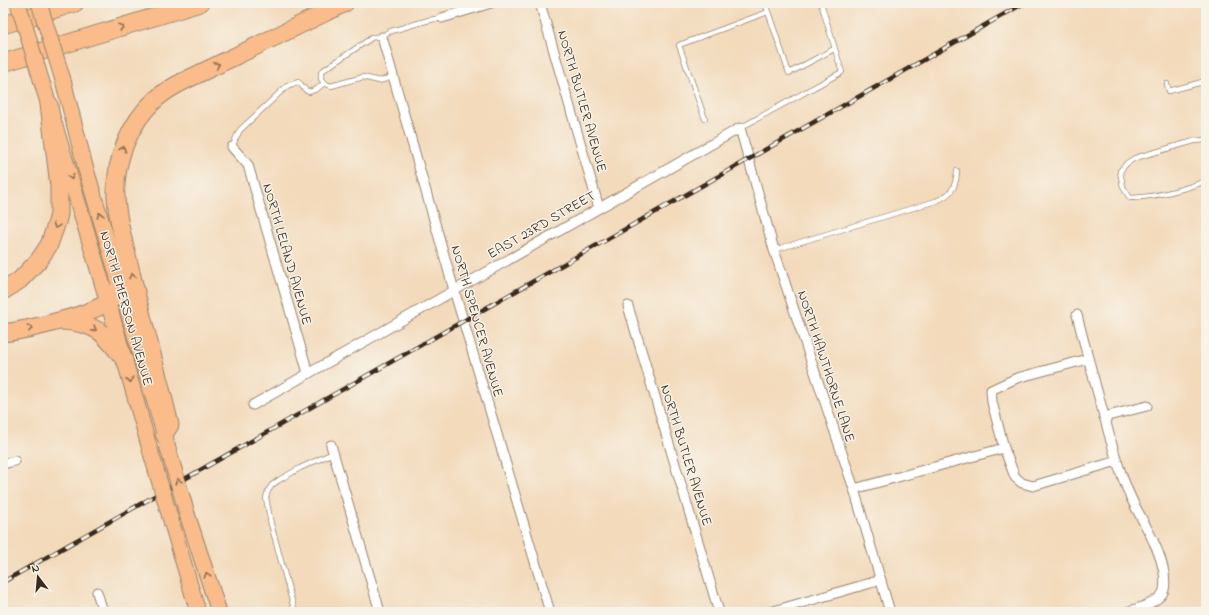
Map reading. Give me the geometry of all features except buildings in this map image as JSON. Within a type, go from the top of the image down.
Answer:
[{"type":"highway","points":[[3,15],[34,3]]},
{"type":"highway","points":[[3,25],[75,3]]},
{"type":"highway","points":[[3,63],[200,3]]},
{"type":"highway","points":[[166,440],[170,425],[160,382],[139,309],[117,207],[116,180],[123,148],[138,119],[149,106],[168,90],[345,3]]},
{"type":"highway","points":[[3,73],[97,34]]},
{"type":"highway","points":[[3,291],[20,280],[39,260],[49,245],[58,222],[60,204],[59,186],[49,104]]},
{"type":"highway","points":[[3,333],[27,329],[57,321],[96,308],[108,302],[117,293],[120,285],[119,279]]},
{"type":"highway","points":[[57,321],[80,322],[92,327],[107,338],[124,359]]},
{"type":"main road","name":"NORTH EMERSON AVENUE","points":[[18,3],[108,302],[198,612]]},
{"type":"main road","name":"NORTH EMERSON AVENUE","points":[[40,3],[63,80],[90,181],[188,516],[219,612]]},
{"type":"street","points":[[442,18],[491,3]]},
{"type":"street","name":"NORTH BUTLER AVENUE","points":[[540,3],[599,208]]},
{"type":"street","name":"NORTH SPENCER AVENUE","points":[[382,37],[454,290],[550,612]]},
{"type":"street","name":"EAST 23RD STREET","points":[[252,405],[740,128]]},
{"type":"street","name":"NORTH HAWTHORNE LANE","points":[[740,128],[774,250],[854,489],[890,612]]},
{"type":"street","name":"NORTH LELAND AVENUE","points":[[232,147],[248,165],[308,373]]},
{"type":"street","name":"NORTH BUTLER AVENUE","points":[[628,306],[719,612]]},
{"type":"street","points":[[1077,315],[1104,417],[1125,485],[1153,539],[1165,576],[1164,592],[1159,598],[1126,612]]},
{"type":"street","points":[[1088,359],[1017,378],[991,390],[992,402],[1004,448],[1015,477],[1022,483],[1033,486],[1117,461]]},
{"type":"street","points":[[1104,417],[1147,406]]},
{"type":"street","points":[[854,489],[1004,448]]},
{"type":"street","points":[[332,449],[380,612]]},
{"type":"street","points":[[3,464],[15,461]]},
{"type":"street","points":[[770,612],[881,580]]},
{"type":"street","points":[[97,592],[103,612]]},
{"type":"lane","points":[[765,3],[789,73],[834,49]]},
{"type":"lane","points":[[740,128],[842,72],[821,3]]},
{"type":"lane","points":[[705,119],[679,46],[768,12]]},
{"type":"lane","points":[[394,77],[379,81],[363,77],[331,86],[324,83],[321,76],[322,71],[372,37],[382,37],[388,32],[429,20],[442,18]]},
{"type":"lane","points":[[1167,84],[1169,91],[1206,81]]},
{"type":"lane","points":[[232,147],[240,130],[287,86],[298,82],[302,84],[305,90],[309,92],[317,89],[324,83]]},
{"type":"lane","points":[[1206,140],[1194,141],[1136,158],[1127,163],[1120,171],[1123,188],[1130,198],[1147,197],[1182,189],[1206,181]]},
{"type":"lane","points":[[774,250],[869,222],[947,196],[954,188],[957,172]]},
{"type":"lane","points":[[295,612],[271,524],[266,498],[272,485],[332,449]]},
{"type":"railway","points":[[3,582],[1024,3]]}]
